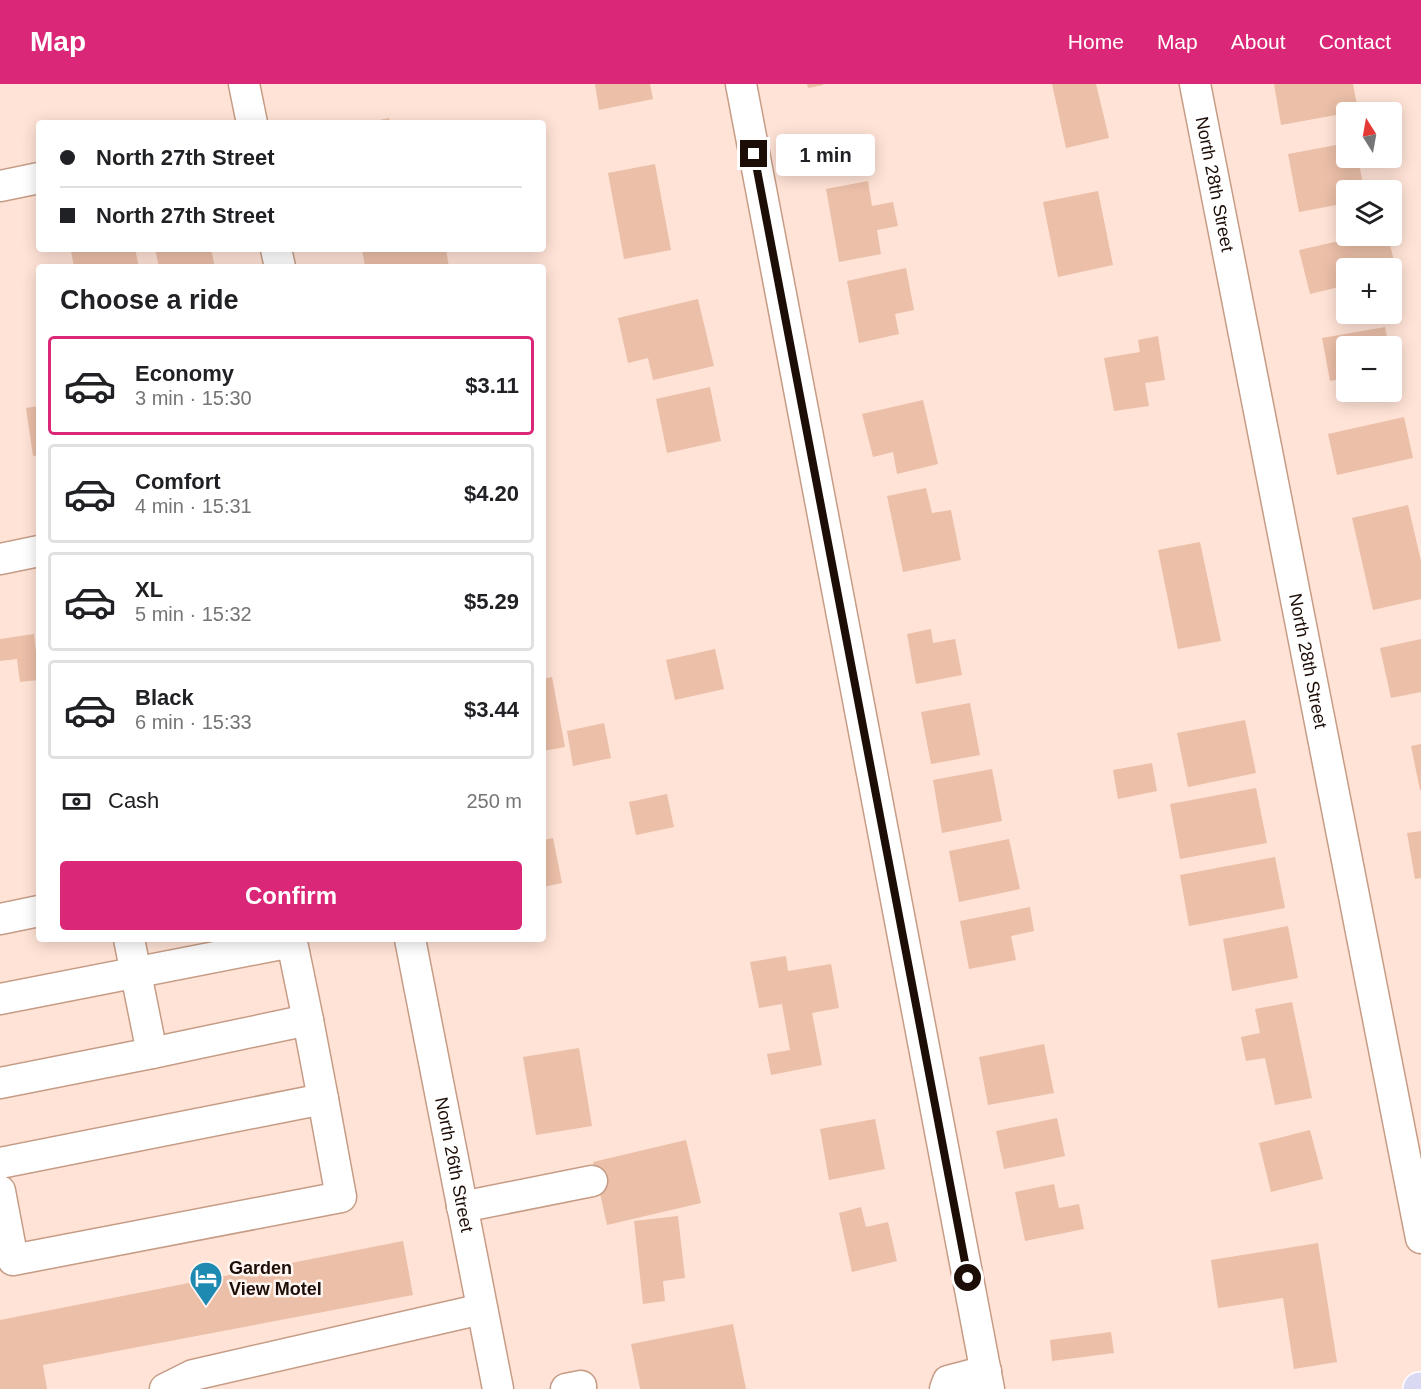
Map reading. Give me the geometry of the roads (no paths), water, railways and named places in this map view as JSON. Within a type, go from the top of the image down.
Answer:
[{"type":"street","points":[[244,84],[251,120]]},
{"type":"street","points":[[741,84],[988,1380],[948,1381],[945,1389]]},
{"type":"street","name":"North 28th Street","points":[[1195,84],[1421,1238]]},
{"type":"street","points":[[0,186],[36,179]]},
{"type":"street","points":[[0,559],[36,552]]},
{"type":"street","points":[[0,919],[36,912]]},
{"type":"street","points":[[130,942],[152,1053]]},
{"type":"street","points":[[0,999],[282,942]]},
{"type":"street","points":[[0,1191],[13,1260],[341,1197],[292,942]]},
{"type":"street","name":"North 26th Street","points":[[411,942],[498,1389]]},
{"type":"street","points":[[0,1083],[308,1020]]},
{"type":"street","points":[[0,1163],[323,1099]]},
{"type":"street","points":[[462,1207],[592,1181]]},
{"type":"street","points":[[165,1389],[193,1375],[482,1309]]},
{"type":"street","points":[[566,1389],[581,1386],[581,1389]]},
{"type":"place","name":"Garden View Motel","points":[[206,1307]]}]
